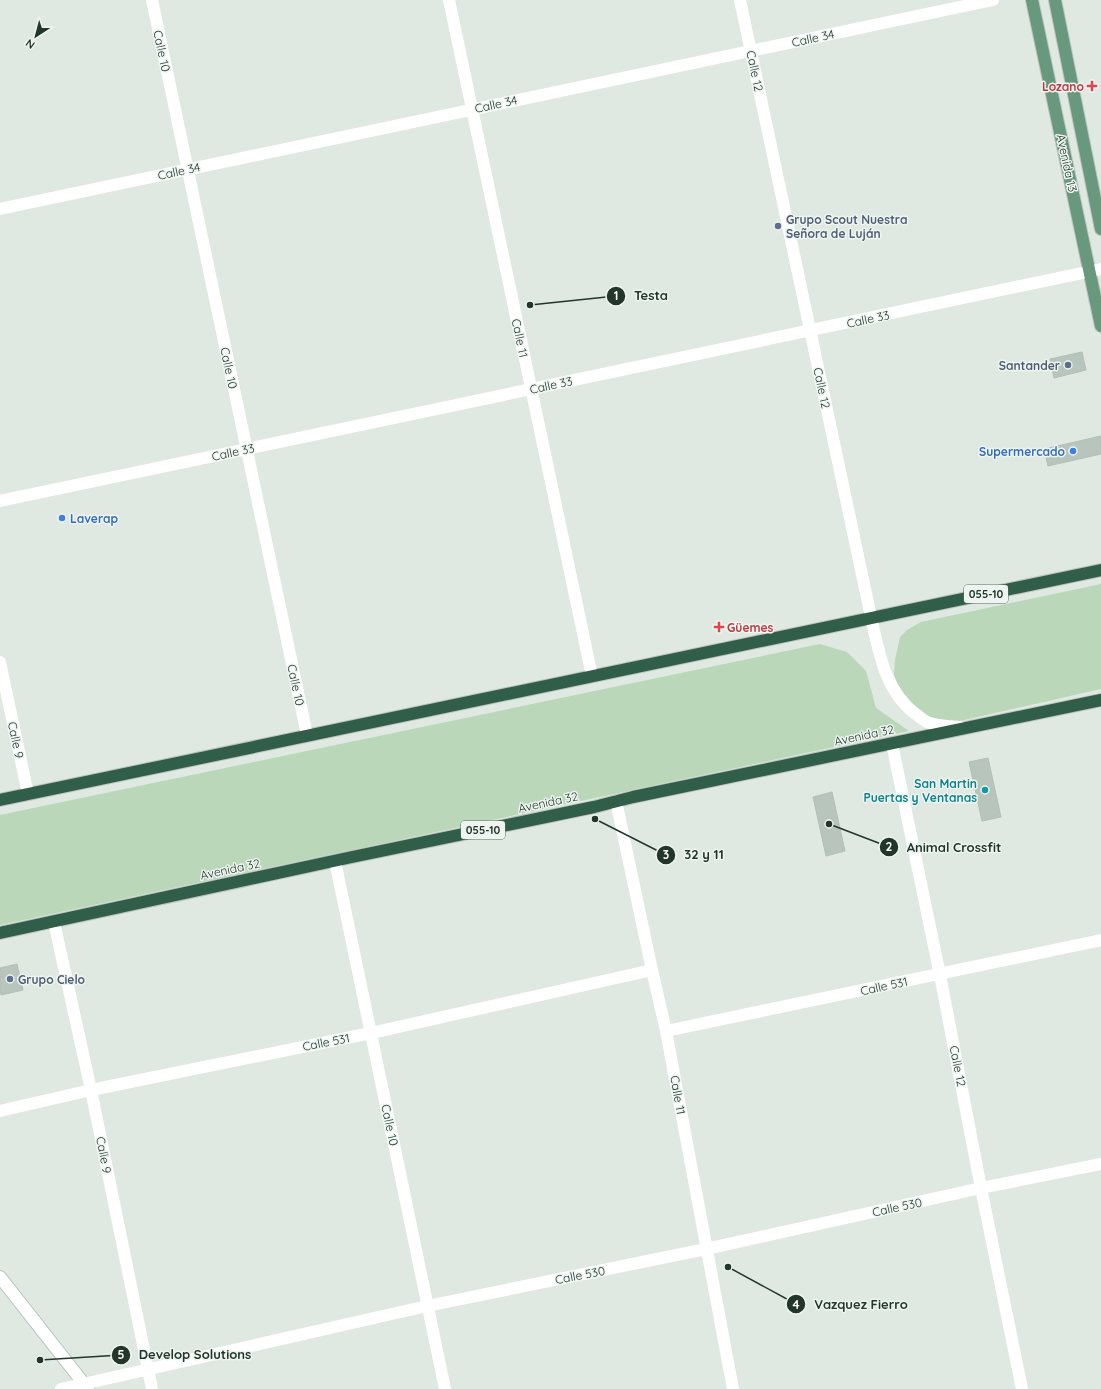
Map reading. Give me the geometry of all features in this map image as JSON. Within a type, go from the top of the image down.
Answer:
[{"type":"highway","name":"055-10","points":[[0,800],[1101,570]]},
{"type":"highway","name":"Avenida 32","points":[[0,933],[594,807],[616,801],[1101,700]]},
{"type":"main road","name":"Avenida 13","points":[[1032,0],[1096,270],[1101,326]]},
{"type":"main road","name":"Avenida 13","points":[[1055,0],[1101,229]]},
{"type":"street","name":"Calle 10","points":[[152,0],[307,735]]},
{"type":"street","name":"Calle 11","points":[[449,0],[592,676]]},
{"type":"street","name":"Calle 12","points":[[740,0],[882,664],[889,682],[899,699],[911,711],[926,722],[944,726],[966,728]]},
{"type":"street","name":"Calle 34","points":[[0,209],[993,0]]},
{"type":"street","name":"Calle 33","points":[[0,501],[1096,270]]},
{"type":"street","name":"Calle 9","points":[[0,662],[28,794]]},
{"type":"street","name":"Calle 12","points":[[892,744],[940,975],[1022,1389]]},
{"type":"street","name":"Calle 11","points":[[616,801],[666,1031],[733,1389]]},
{"type":"street","name":"Calle 10","points":[[335,861],[445,1389]]},
{"type":"street","name":"Calle 9","points":[[54,922],[91,1090],[152,1389]]},
{"type":"street","name":"Calle 531","points":[[666,1031],[940,975],[1101,940]]},
{"type":"street","name":"Calle 531","points":[[0,1110],[371,1033],[652,970]]},
{"type":"street","name":"Calle 530","points":[[60,1389],[86,1387],[148,1368],[427,1306],[706,1250],[981,1188],[1101,1164]]},
{"type":"street","points":[[0,1277],[86,1387]]},
{"type":"green space","points":[[1101,584],[1101,689],[942,725],[916,708],[900,693],[894,675],[895,660],[900,637],[907,630],[921,622]]},
{"type":"green space","points":[[820,644],[847,652],[866,671],[876,708],[909,731],[0,925],[0,815]]},
{"type":"building","name":"Santander","points":[[1082,352],[1086,370],[1054,378],[1050,359]]},
{"type":"building","name":"Supermercado","points":[[1101,436],[1101,454],[1048,466],[1044,449]]},
{"type":"building","name":"San Martin Puertas y Ventanas","points":[[988,758],[1001,817],[982,821],[969,762]]},
{"type":"building","points":[[832,792],[845,851],[826,856],[813,797]]},
{"type":"building","name":"Grupo Cielo","points":[[17,964],[23,990],[1,995],[0,968]]},
{"type":"place","name":"Lozano","points":[[1092,86]]},
{"type":"place","name":"Grupo Scout Nuestra Señora de Luján","points":[[778,226]]},
{"type":"place","name":"Testa","points":[[530,305]]},
{"type":"place","name":"Santander","points":[[1068,365]]},
{"type":"place","name":"Supermercado","points":[[1073,451]]},
{"type":"place","name":"Laverap","points":[[62,518]]},
{"type":"place","name":"Güemes","points":[[719,627]]},
{"type":"place","name":"San Martin Puertas y Ventanas","points":[[985,790]]},
{"type":"place","name":"32 y 11","points":[[595,819]]},
{"type":"place","name":"Animal Crossfit","points":[[829,824]]},
{"type":"place","name":"Grupo Cielo","points":[[10,979]]},
{"type":"place","name":"Vazquez Fierro","points":[[728,1267]]},
{"type":"place","name":"Develop Solutions","points":[[40,1360]]}]
